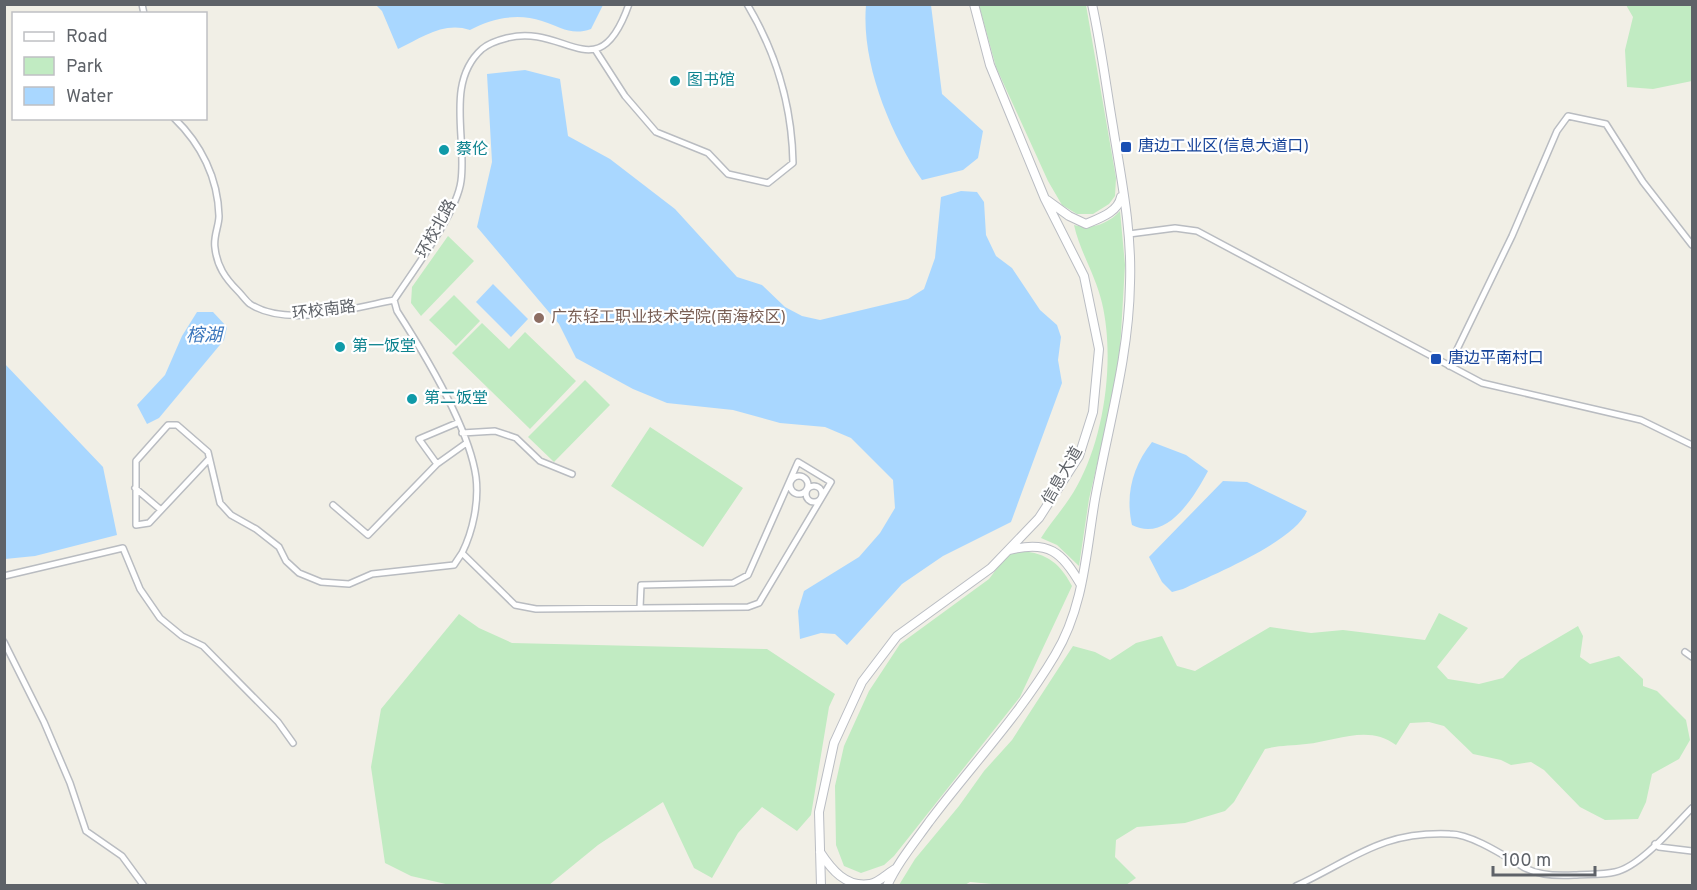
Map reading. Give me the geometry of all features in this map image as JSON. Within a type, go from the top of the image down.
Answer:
[{"type":"main road","name":"信息大道","points":[[821,885],[819,812],[834,743],[862,682],[897,636],[991,568],[1039,518],[1079,456],[1093,412],[1099,348],[1084,276],[1046,199],[990,65],[974,4]]},
{"type":"main road","name":"信息大道","points":[[887,885],[895,869],[1027,700],[1057,652],[1075,610],[1081,585],[1125,348],[1131,283],[1129,234],[1123,189],[1092,4]]},
{"type":"main road","points":[[1046,199],[1069,216],[1086,224],[1104,217],[1120,204],[1123,189]]},
{"type":"main road","points":[[1008,550],[1025,546],[1045,546],[1068,561],[1081,585]]},
{"type":"main road","points":[[819,851],[832,870],[848,881],[870,884],[895,869]]},
{"type":"street","points":[[629,4],[623,23],[612,41],[596,51],[625,96],[656,132],[708,153],[728,174],[768,183],[793,164],[792,129],[787,94],[758,23],[747,4]]},
{"type":"street","name":"环校北路","points":[[394,300],[442,226],[461,182],[462,133],[459,98],[470,64],[483,48],[520,35],[537,36],[584,51],[596,51]]},
{"type":"street","points":[[1449,366],[1512,236],[1557,131],[1568,116],[1606,124],[1643,182],[1692,245]]},
{"type":"street","name":"环校南路","points":[[176,120],[195,142],[208,165],[216,191],[219,218],[214,246],[222,275],[251,304],[284,316],[336,311],[394,300]]},
{"type":"street","points":[[1129,234],[1175,228],[1197,231],[1482,383],[1641,420],[1692,446]]},
{"type":"street","points":[[209,459],[148,523],[136,525],[136,460],[168,426],[177,425],[208,452],[220,503],[231,515],[256,529],[279,547],[286,561],[299,573],[321,582],[349,584],[372,574],[454,565],[469,539],[475,512],[476,477],[462,433],[397,311],[394,300]]},
{"type":"street","points":[[437,464],[419,439],[457,423]]},
{"type":"street","points":[[462,433],[495,431],[516,438],[540,461],[572,474]]},
{"type":"street","points":[[333,505],[368,535],[437,464],[465,444]]},
{"type":"street","points":[[462,553],[515,604],[526,609],[640,608],[748,607],[759,603],[831,482],[798,462],[791,480],[789,486],[794,493],[802,494],[807,490],[817,486],[822,490],[821,498],[817,502],[810,501],[806,497],[807,490],[807,480],[802,476],[796,476],[791,480],[748,575],[733,583],[641,585],[640,608]]},
{"type":"street","points":[[135,488],[161,510]]},
{"type":"street","points":[[4,576],[123,549],[140,588],[160,618],[183,636],[203,646],[278,722],[293,743]]},
{"type":"street","points":[[4,642],[44,722],[70,783],[86,831],[122,856],[144,885]]},
{"type":"street","points":[[1685,652],[1692,657]]},
{"type":"street","points":[[1296,885],[1373,844],[1396,838],[1453,833],[1489,848],[1534,872],[1563,875],[1616,872],[1629,866],[1692,808]]},
{"type":"street","points":[[1655,844],[1659,847],[1692,851]]},
{"type":"green space","points":[[979,5],[1086,5],[1116,178],[1115,196],[1109,204],[1093,214],[1077,214],[1062,205],[1048,181],[996,67]]},
{"type":"green space","points":[[1626,5],[1692,5],[1692,81],[1653,89],[1627,87],[1625,50],[1633,17]]},
{"type":"green space","points":[[1120,211],[1125,265],[1120,350],[1109,413],[1089,499],[1079,566],[1057,545],[1041,538],[1073,493],[1087,466],[1101,421],[1105,396],[1108,348],[1106,325],[1096,283],[1074,225],[1087,227],[1099,225]]},
{"type":"green space","points":[[448,236],[474,261],[421,316],[411,303],[412,287]]},
{"type":"green space","points":[[454,295],[480,321],[456,346],[429,320]]},
{"type":"green space","points":[[482,323],[509,349],[525,332],[576,381],[530,429],[452,353]]},
{"type":"green space","points":[[585,380],[610,405],[554,462],[528,437]]},
{"type":"green space","points":[[650,427],[743,488],[703,547],[611,486]]},
{"type":"green space","points":[[1011,550],[1048,558],[1066,576],[1072,586],[1020,697],[894,856],[884,865],[861,873],[844,866],[836,845],[835,786],[844,746],[869,691],[900,644],[989,579]]},
{"type":"green space","points":[[1439,613],[1468,628],[1437,667],[1448,679],[1479,684],[1503,678],[1520,660],[1578,626],[1583,636],[1580,657],[1590,664],[1619,656],[1643,679],[1643,686],[1657,691],[1686,720],[1690,740],[1679,759],[1652,774],[1646,802],[1638,819],[1605,820],[1580,807],[1544,770],[1531,762],[1511,765],[1501,760],[1473,754],[1444,726],[1429,722],[1410,723],[1396,745],[1386,739],[1364,735],[1265,749],[1234,802],[1225,811],[1185,823],[1137,827],[1116,840],[1115,857],[1136,878],[1126,885],[1014,886],[970,882],[963,886],[899,885],[915,859],[959,806],[984,771],[1012,740],[1073,646],[1095,652],[1110,660],[1136,643],[1162,636],[1177,666],[1195,671],[1270,627],[1311,633],[1343,630],[1425,640]]},
{"type":"green space","points":[[459,614],[479,628],[512,643],[767,649],[835,694],[829,707],[811,815],[797,831],[762,807],[738,833],[712,878],[694,868],[663,802],[598,845],[549,885],[450,885],[411,876],[385,863],[371,767],[381,709]]},
{"type":"water","points":[[376,5],[603,5],[591,29],[584,31],[566,30],[542,21],[514,17],[487,22],[470,30],[442,29],[398,49],[382,11]]},
{"type":"water","points":[[866,5],[931,5],[942,94],[983,131],[978,158],[963,170],[922,180],[910,161],[889,119],[873,73],[868,50]]},
{"type":"water","points":[[525,70],[560,79],[568,136],[610,159],[675,209],[737,277],[762,285],[785,307],[802,316],[820,320],[908,299],[924,289],[935,258],[941,197],[961,191],[977,192],[984,202],[986,235],[996,256],[1012,268],[1040,310],[1057,325],[1061,337],[1058,360],[1062,383],[1011,522],[943,556],[902,584],[847,645],[835,634],[821,633],[800,639],[798,611],[804,591],[859,557],[880,533],[895,508],[893,480],[851,438],[825,427],[780,423],[733,410],[667,403],[633,389],[576,358],[559,324],[477,227],[492,162],[487,74]]},
{"type":"water","points":[[493,284],[528,319],[511,337],[476,302]]},
{"type":"water","name":"榕湖","points":[[197,312],[213,312],[227,327],[224,340],[159,418],[147,424],[137,405],[165,375],[182,336]]},
{"type":"water","points":[[4,363],[103,467],[117,535],[35,556],[5,559]]},
{"type":"water","points":[[1152,442],[1186,455],[1208,471],[1195,493],[1178,514],[1168,523],[1157,528],[1145,529],[1132,525],[1130,491],[1135,471]]},
{"type":"water","points":[[1223,481],[1247,482],[1307,511],[1299,523],[1286,534],[1252,556],[1172,592],[1162,582],[1149,557]]},
{"type":"place","name":"图书馆","points":[[675,81]]},
{"type":"place","name":"唐边工业区(信息大道口)","points":[[1126,147]]},
{"type":"place","name":"蔡伦","points":[[444,150]]},
{"type":"place","name":"广东轻工职业技术学院(南海校区)","points":[[539,318]]},
{"type":"place","name":"第一饭堂","points":[[340,347]]},
{"type":"place","name":"唐边平南村口","points":[[1436,359]]},
{"type":"place","name":"第二饭堂","points":[[412,399]]}]
